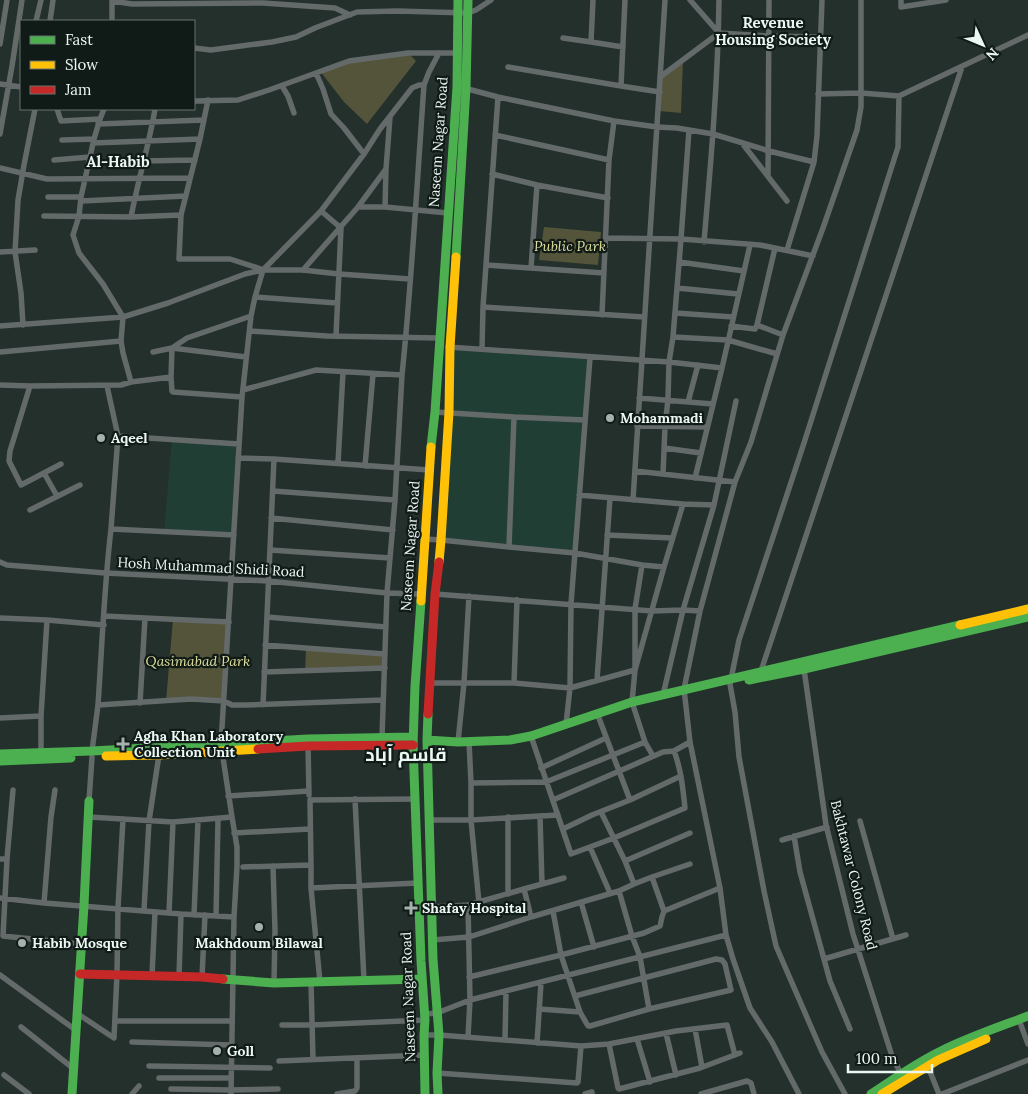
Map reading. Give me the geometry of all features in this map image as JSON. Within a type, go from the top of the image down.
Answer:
[{"type":"main road","name":"Naseem Nagar Road","points":[[438,1094],[436,1073],[438,1035],[432,940],[427,740],[435,594],[441,540],[450,412],[450,347],[457,256],[461,88],[457,52],[458,0]]},
{"type":"main road","name":"Naseem Nagar Road","points":[[425,1094],[425,1017],[421,979],[413,741],[415,686],[448,213],[468,0]]},
{"type":"main road","points":[[422,594],[435,594]]},
{"type":"main road","points":[[731,681],[761,671],[1028,609]]},
{"type":"main road","points":[[427,740],[458,742],[510,740],[531,736],[632,702],[684,689],[804,669],[1028,617]]},
{"type":"main road","points":[[0,761],[92,754],[308,743],[382,736],[413,741]]},
{"type":"main road","points":[[308,743],[413,741]]},
{"type":"main road","points":[[0,754],[41,752],[159,755],[222,748]]},
{"type":"main road","points":[[72,1094],[89,801]]},
{"type":"main road","points":[[416,834],[430,834]]},
{"type":"main road","points":[[80,974],[202,977],[274,983],[421,979]]},
{"type":"main road","points":[[871,1094],[926,1062],[1023,1022],[1028,1016]]},
{"type":"main road","points":[[882,1094],[903,1076]]},
{"type":"street","points":[[0,44],[7,0]]},
{"type":"street","points":[[0,134],[19,30],[22,0]]},
{"type":"street","points":[[36,20],[41,0]]},
{"type":"street","points":[[50,20],[53,0]]},
{"type":"street","points":[[112,20],[112,0],[132,4],[186,2],[302,5],[335,8],[350,15]]},
{"type":"street","points":[[195,48],[211,50],[296,37],[357,12],[397,11],[468,14],[491,0]]},
{"type":"street","points":[[591,42],[593,0]]},
{"type":"street","points":[[621,86],[625,0]]},
{"type":"street","points":[[633,500],[666,0]]},
{"type":"street","points":[[690,0],[719,33]]},
{"type":"street","points":[[704,242],[713,134],[720,0]]},
{"type":"street","points":[[768,176],[769,0]]},
{"type":"street","points":[[787,250],[814,162],[817,136],[822,0]]},
{"type":"street","points":[[799,1094],[772,1042],[750,1008],[726,935],[720,888],[690,742],[684,689],[700,611],[735,482],[751,442],[783,335],[857,130],[861,107],[860,0]]},
{"type":"street","points":[[900,0],[901,7],[946,0]]},
{"type":"street","points":[[660,77],[719,33],[820,37]]},
{"type":"street","points":[[818,94],[861,93],[899,96],[1028,35]]},
{"type":"street","points":[[563,38],[623,47]]},
{"type":"street","points":[[195,101],[238,100],[349,61],[408,53],[457,52]]},
{"type":"street","points":[[382,736],[387,593],[424,85],[440,53]]},
{"type":"street","points":[[508,67],[660,92]]},
{"type":"street","points":[[761,671],[962,67]]},
{"type":"street","points":[[316,72],[331,114],[364,154]]},
{"type":"street","points":[[0,84],[20,87]]},
{"type":"street","points":[[231,1092],[234,916],[237,866],[222,748],[242,397],[251,316],[264,270],[321,211],[412,88],[424,85]]},
{"type":"street","points":[[282,86],[294,113]]},
{"type":"street","points":[[461,88],[614,121],[713,134],[742,144],[814,162]]},
{"type":"street","points":[[482,349],[483,307],[498,96]]},
{"type":"street","points":[[845,1094],[822,1052],[776,946],[739,757],[731,681],[739,640],[898,147],[899,96]]},
{"type":"street","points":[[208,100],[181,215],[178,259],[230,259],[264,270]]},
{"type":"street","points":[[23,325],[15,252],[18,200],[35,110]]},
{"type":"street","points":[[58,110],[61,120],[204,120]]},
{"type":"street","points":[[104,110],[90,157],[79,216],[73,235],[79,253],[103,284],[123,317],[121,341],[131,382]]},
{"type":"street","points":[[131,216],[155,110]]},
{"type":"street","points":[[385,207],[390,117]]},
{"type":"street","points":[[602,315],[609,160],[614,121]]},
{"type":"street","points":[[663,474],[665,427],[689,130]]},
{"type":"street","points":[[495,135],[609,160]]},
{"type":"street","points":[[62,140],[200,140]]},
{"type":"street","points":[[742,144],[787,201]]},
{"type":"street","points":[[54,160],[90,157]]},
{"type":"street","points":[[143,162],[195,160]]},
{"type":"street","points":[[0,168],[48,179],[190,178]]},
{"type":"street","points":[[303,270],[341,228],[386,169]]},
{"type":"street","points":[[492,174],[537,185],[608,198]]},
{"type":"street","points":[[532,268],[537,185]]},
{"type":"street","points":[[48,198],[186,196]]},
{"type":"street","points":[[358,207],[415,209],[448,213]]},
{"type":"street","points":[[321,211],[341,228]]},
{"type":"street","points":[[44,216],[181,215]]},
{"type":"street","points":[[336,336],[341,228]]},
{"type":"street","points":[[606,238],[681,239],[750,245],[813,256]]},
{"type":"street","points":[[694,478],[722,368],[750,245]]},
{"type":"street","points":[[731,326],[755,329],[775,248]]},
{"type":"street","points":[[0,252],[35,250]]},
{"type":"street","points":[[679,262],[744,271]]},
{"type":"street","points":[[486,265],[604,273]]},
{"type":"street","points":[[0,326],[123,317],[168,303],[245,274],[264,270],[303,270],[410,278]]},
{"type":"street","points":[[677,288],[738,294]]},
{"type":"street","points":[[255,297],[338,303]]},
{"type":"street","points":[[483,307],[644,317]]},
{"type":"street","points":[[675,312],[733,317]]},
{"type":"street","points":[[172,348],[187,338],[251,316]]},
{"type":"street","points":[[757,325],[783,335]]},
{"type":"street","points":[[250,331],[406,338],[439,343],[450,347],[670,362],[722,368]]},
{"type":"street","points":[[673,336],[728,340],[777,354]]},
{"type":"street","points":[[0,352],[121,341]]},
{"type":"street","points":[[172,348],[171,377],[173,392],[242,397]]},
{"type":"street","points":[[153,352],[172,348],[246,357]]},
{"type":"street","points":[[566,724],[570,688],[571,604],[590,358]]},
{"type":"street","points":[[688,402],[698,366]]},
{"type":"street","points":[[243,390],[316,370],[402,375]]},
{"type":"street","points":[[338,463],[343,372]]},
{"type":"street","points":[[366,466],[373,374]]},
{"type":"street","points":[[0,385],[107,386],[171,377]]},
{"type":"street","points":[[30,386],[10,451],[9,461],[21,485],[61,464]]},
{"type":"street","points":[[89,801],[118,436],[107,386]]},
{"type":"street","points":[[639,398],[713,404]]},
{"type":"street","points":[[663,695],[683,610],[714,505],[736,400]]},
{"type":"street","points":[[435,412],[585,420]]},
{"type":"street","points":[[509,547],[514,417]]},
{"type":"street","points":[[637,426],[707,427]]},
{"type":"street","points":[[118,436],[239,444]]},
{"type":"street","points":[[664,448],[701,452]]},
{"type":"street","points":[[238,458],[429,470]]},
{"type":"street","points":[[263,705],[274,459]]},
{"type":"street","points":[[635,472],[735,482]]},
{"type":"street","points":[[44,473],[57,496]]},
{"type":"street","points":[[30,510],[80,485]]},
{"type":"street","points":[[273,491],[395,500]]},
{"type":"street","points":[[580,495],[714,505]]},
{"type":"street","points":[[597,680],[610,498]]},
{"type":"street","points":[[635,670],[683,504]]},
{"type":"street","points":[[271,518],[393,530]]},
{"type":"street","points":[[110,529],[234,535]]},
{"type":"street","points":[[607,534],[672,538]]},
{"type":"street","points":[[425,539],[575,552],[664,568]]},
{"type":"street","points":[[270,550],[390,558]]},
{"type":"street","name":"Hosh Muhammad Shidi Road","points":[[0,562],[106,573],[231,578],[387,593],[422,594]]},
{"type":"street","points":[[642,565],[635,610],[635,670],[632,702],[645,742],[653,756]]},
{"type":"street","points":[[435,594],[635,610],[700,611]]},
{"type":"street","points":[[458,742],[464,683],[469,596]]},
{"type":"street","points":[[514,684],[517,600]]},
{"type":"street","points":[[104,616],[228,622]]},
{"type":"street","points":[[267,616],[386,627]]},
{"type":"street","points":[[0,618],[104,625]]},
{"type":"street","points":[[140,703],[145,618]]},
{"type":"street","points":[[41,752],[41,716],[47,620]]},
{"type":"street","points":[[266,645],[385,654]]},
{"type":"street","points":[[264,672],[385,668]]},
{"type":"street","name":"Bakhtawar Colony Road","points":[[804,669],[827,827],[853,934],[892,1056],[903,1076]]},
{"type":"street","points":[[430,683],[514,684],[570,688],[635,670]]},
{"type":"street","points":[[98,705],[191,700],[224,701],[232,705],[383,700]]},
{"type":"street","points":[[597,713],[630,800]]},
{"type":"street","points":[[0,718],[41,716]]},
{"type":"street","points":[[531,736],[571,854],[686,808],[681,776],[674,751]]},
{"type":"street","points":[[541,768],[606,738]]},
{"type":"street","points":[[469,741],[471,820],[479,902]]},
{"type":"street","points":[[471,783],[546,782],[645,742]]},
{"type":"street","points":[[552,800],[653,756],[663,752],[674,751],[690,742]]},
{"type":"street","points":[[308,743],[310,865],[316,982],[312,1025],[313,1059]]},
{"type":"street","points":[[144,910],[149,821],[159,755]]},
{"type":"street","points":[[563,829],[681,776]]},
{"type":"street","points":[[14,790],[3,859],[3,936],[81,944]]},
{"type":"street","points":[[44,902],[50,817],[55,790]]},
{"type":"street","points":[[228,796],[309,791]]},
{"type":"street","points":[[355,799],[364,980]]},
{"type":"street","points":[[310,800],[415,799]]},
{"type":"street","points":[[602,812],[634,884]]},
{"type":"street","points":[[430,820],[471,820],[558,815]]},
{"type":"street","points":[[540,816],[542,884]]},
{"type":"street","points":[[89,817],[173,822],[232,817]]},
{"type":"street","points":[[508,818],[508,894]]},
{"type":"street","points":[[78,1014],[114,1038],[123,819]]},
{"type":"street","points":[[216,916],[218,819]]},
{"type":"street","points":[[194,915],[198,820]]},
{"type":"street","points":[[860,821],[893,939]]},
{"type":"street","points":[[169,912],[173,822]]},
{"type":"street","points":[[782,840],[827,827]]},
{"type":"street","points":[[234,833],[310,829]]},
{"type":"street","points":[[625,862],[690,833]]},
{"type":"street","points":[[794,836],[800,872],[830,981],[850,1029]]},
{"type":"street","points":[[590,847],[610,893]]},
{"type":"street","points":[[432,940],[469,938],[619,890],[690,864]]},
{"type":"street","points":[[243,868],[310,865]]},
{"type":"street","points":[[273,866],[274,983]]},
{"type":"street","points":[[469,977],[561,956],[644,933],[660,926],[664,911],[652,877]]},
{"type":"street","points":[[418,907],[468,905],[564,878]]},
{"type":"street","points":[[311,888],[418,883]]},
{"type":"street","points":[[664,911],[720,888]]},
{"type":"street","points":[[524,889],[531,917]]},
{"type":"street","points":[[619,890],[640,957],[650,1009]]},
{"type":"street","points":[[2,898],[155,912],[234,916]]},
{"type":"street","points":[[581,902],[594,947]]},
{"type":"street","points":[[468,905],[470,1000],[468,1037]]},
{"type":"street","points":[[552,911],[561,956],[574,996],[580,1012],[588,1026],[731,990],[725,964],[722,960],[716,959],[574,996]]},
{"type":"street","points":[[152,976],[155,912]]},
{"type":"street","points":[[178,977],[181,914]]},
{"type":"street","points":[[202,977],[205,915]]},
{"type":"street","points":[[282,1025],[312,1025],[425,1017],[470,1000],[726,935]]},
{"type":"street","points":[[824,959],[906,935]]},
{"type":"street","points":[[0,975],[77,1031]]},
{"type":"street","points":[[537,1043],[540,983]]},
{"type":"street","points":[[504,1040],[506,992]]},
{"type":"street","points":[[539,1009],[580,1012]]},
{"type":"street","points":[[115,1021],[232,1022]]},
{"type":"street","points":[[1023,1022],[1028,1044]]},
{"type":"street","points":[[424,1035],[581,1046],[609,1044],[666,1033],[727,1025],[738,1054],[676,1075],[622,1089],[618,1088],[609,1044]]},
{"type":"street","points":[[21,1027],[74,1069]]},
{"type":"street","points":[[695,1029],[702,1067]]},
{"type":"street","points":[[666,1033],[676,1075]]},
{"type":"street","points":[[637,1039],[650,1082]]},
{"type":"street","points":[[132,1042],[231,1045]]},
{"type":"street","points":[[436,1073],[576,1083],[578,1082],[581,1046]]},
{"type":"street","points":[[279,1061],[425,1055]]},
{"type":"street","points":[[337,1094],[355,1091],[358,1088],[357,1058]]},
{"type":"street","points":[[926,1062],[941,1094],[1028,1060]]},
{"type":"street","points":[[149,1066],[270,1068]]},
{"type":"street","points":[[4,1075],[29,1094]]},
{"type":"street","points":[[159,1078],[231,1078]]},
{"type":"street","points":[[701,1094],[747,1081],[751,1083],[754,1094]]},
{"type":"street","points":[[132,1094],[139,1086]]},
{"type":"street","points":[[171,1089],[231,1092],[278,1089]]},
{"type":"street","points":[[585,1094],[592,1092],[592,1094]]},
{"type":"shaded area","points":[[450,347],[590,358],[575,553],[441,540]]},
{"type":"shaded area","points":[[172,439],[239,444],[234,535],[164,531]]},
{"type":"green space","points":[[408,53],[416,61],[367,124],[344,102],[320,71],[349,61]]},
{"type":"green space","points":[[683,60],[681,113],[659,111],[660,77]]},
{"type":"green space","name":"Public Park","points":[[544,227],[601,232],[598,265],[539,260]]},
{"type":"green space","name":"Qasimabad Park","points":[[173,619],[229,622],[224,701],[166,701]]},
{"type":"green space","points":[[306,648],[385,654],[385,668],[305,671]]},
{"type":"traffic: fast","points":[[431,447],[457,87],[458,0]]},
{"type":"traffic: fast","points":[[456,257],[466,88],[468,0]]},
{"type":"traffic: fast","points":[[421,601],[413,745],[425,1020],[425,1094]]},
{"type":"traffic: fast","points":[[749,680],[1028,617]]},
{"type":"traffic: fast","points":[[427,740],[458,742],[510,740],[531,736],[632,702],[960,625]]},
{"type":"traffic: fast","points":[[428,714],[427,740],[433,959],[439,1035],[438,1094]]},
{"type":"traffic: fast","points":[[0,754],[308,739],[413,737]]},
{"type":"traffic: fast","points":[[0,761],[71,758]]},
{"type":"traffic: fast","points":[[72,1094],[89,801]]},
{"type":"traffic: fast","points":[[223,979],[274,983],[421,979]]},
{"type":"traffic: fast","points":[[871,1094],[941,1051],[1028,1016]]},
{"type":"traffic: slow","points":[[439,562],[449,412],[450,347],[456,257]]},
{"type":"traffic: slow","points":[[421,601],[431,447]]},
{"type":"traffic: slow","points":[[960,625],[1028,609]]},
{"type":"traffic: slow","points":[[106,756],[258,749]]},
{"type":"traffic: slow","points":[[882,1094],[938,1060],[986,1039]]},
{"type":"traffic: jam","points":[[428,714],[435,594],[439,562]]},
{"type":"traffic: jam","points":[[258,749],[308,746],[413,745]]},
{"type":"traffic: jam","points":[[80,974],[223,979]]},
{"type":"place","name":"Mohammadi","points":[[610,418]]},
{"type":"place","name":"Aqeel","points":[[101,438]]},
{"type":"place","name":"Agha Khan Laboratory Collection Unit","points":[[123,744]]},
{"type":"place","name":"Shafay Hospital","points":[[411,908]]},
{"type":"place","name":"Makhdoum Bilawal","points":[[259,927]]},
{"type":"place","name":"Habib Mosque","points":[[22,943]]},
{"type":"place","name":"Goll","points":[[217,1051]]},
{"type":"district","name":"Revenue Housing Society","points":[[773,30]]},
{"type":"district","name":"Al-Habib","points":[[118,161]]},
{"type":"district","name":"قاسم آباد","points":[[406,754]]}]
